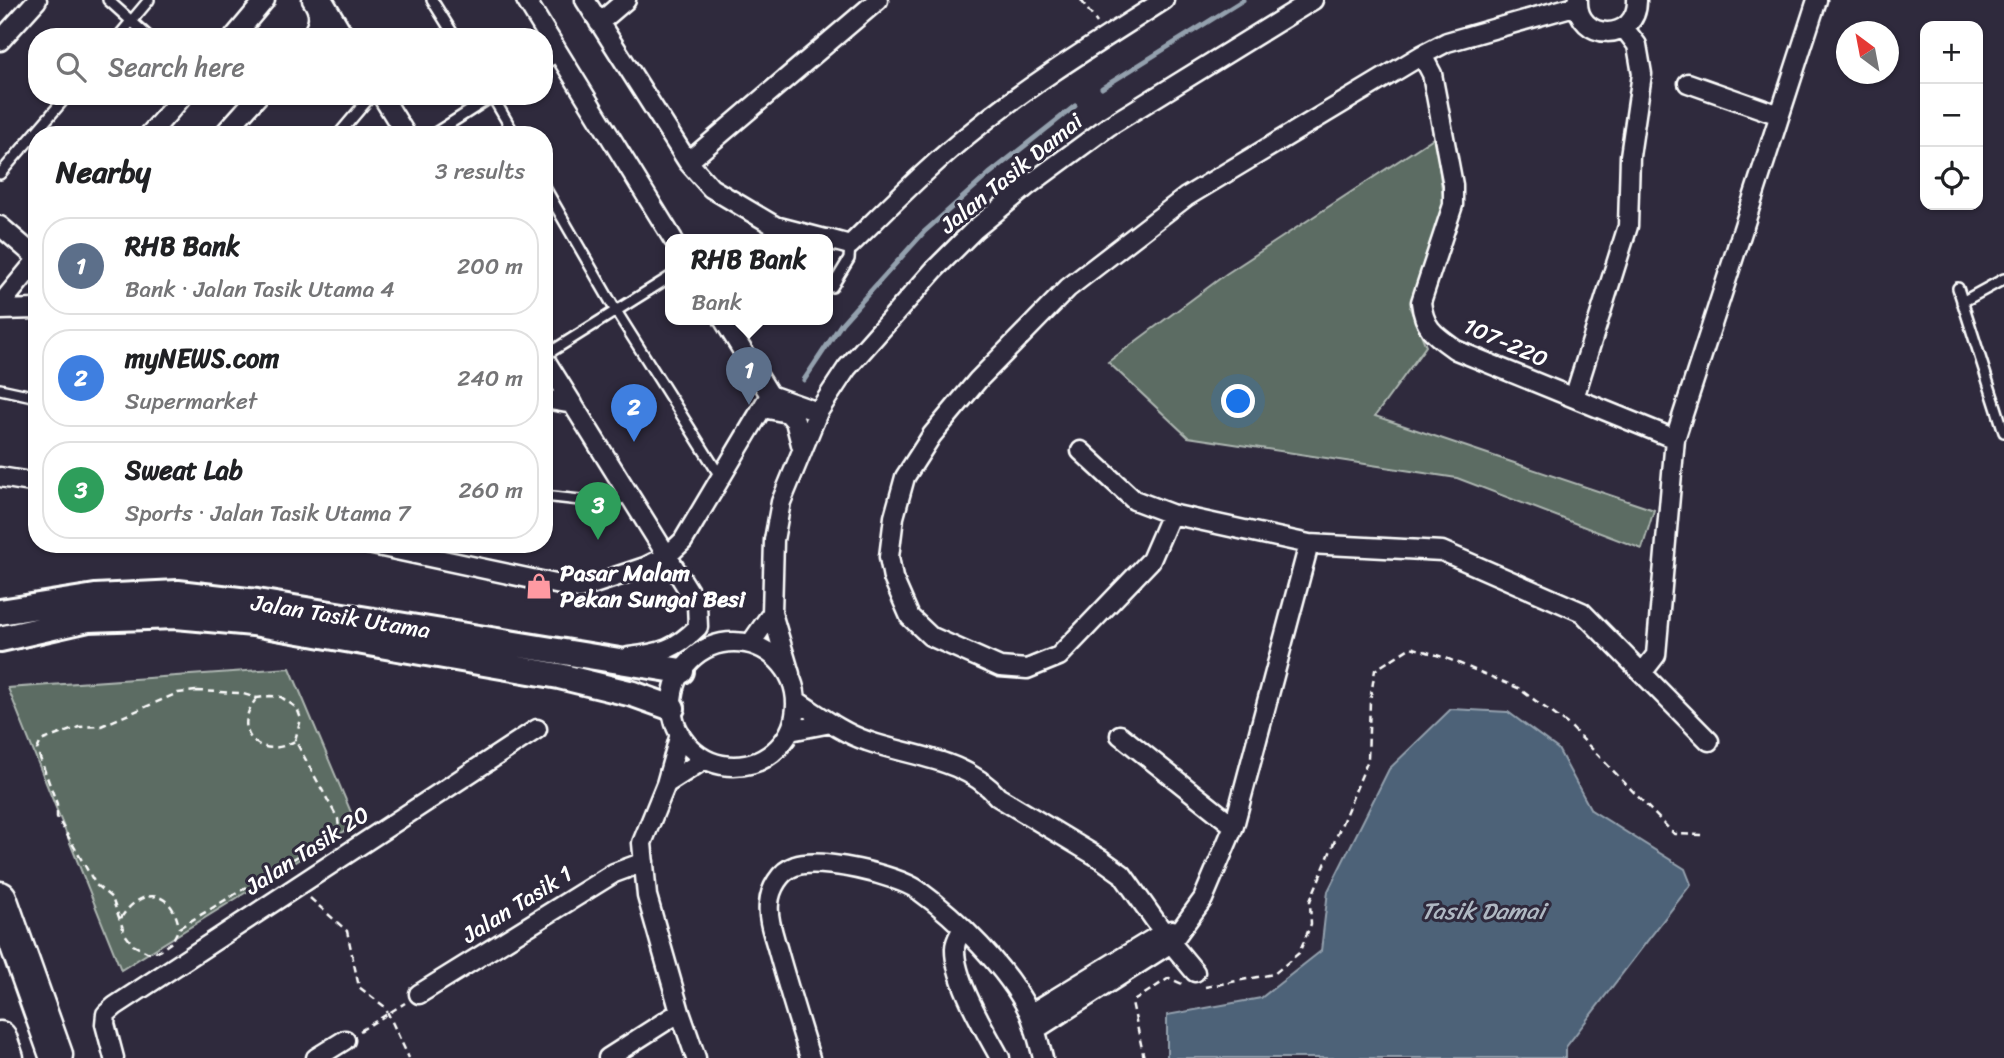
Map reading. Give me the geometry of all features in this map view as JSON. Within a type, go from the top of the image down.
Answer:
[{"type":"highway","points":[[0,898],[57,1056]]},
{"type":"highway","points":[[0,941],[57,1056]]},
{"type":"highway","points":[[0,1038],[7,1058]]},
{"type":"street","points":[[0,41],[37,0]]},
{"type":"street","points":[[242,28],[265,0]]},
{"type":"street","points":[[312,0],[319,13],[314,28]]},
{"type":"street","points":[[323,0],[340,28]]},
{"type":"street","points":[[526,0],[538,28]]},
{"type":"street","points":[[585,0],[688,162],[711,188],[775,226],[807,234]]},
{"type":"street","points":[[599,23],[626,0]]},
{"type":"street","points":[[688,162],[878,0]]},
{"type":"street","points":[[833,241],[850,245],[906,189],[979,125],[1164,0]]},
{"type":"street","name":"Jalan Tasik Damai","points":[[790,674],[772,613],[774,540],[781,502],[818,412],[847,368],[935,269],[975,229],[1026,187],[1108,126],[1312,0]]},
{"type":"street","points":[[1171,514],[1151,560],[1059,656],[1027,669],[1000,667],[930,636],[910,617],[893,578],[889,557],[894,517],[905,477],[932,435],[978,380],[1068,288],[1186,197],[1422,55],[1447,43],[1578,2],[1584,21],[1598,31],[1607,33],[1624,28],[1635,14],[1637,0]]},
{"type":"street","points":[[1642,673],[1656,655],[1675,439],[1817,0]]},
{"type":"street","points":[[1574,398],[1628,226],[1630,156],[1642,74],[1637,44],[1624,28]]},
{"type":"street","name":"107-220","points":[[1422,55],[1432,74],[1453,185],[1452,205],[1421,302],[1423,318],[1433,333],[1456,351],[1675,439]]},
{"type":"street","points":[[553,61],[670,234]]},
{"type":"street","points":[[1688,83],[1779,115]]},
{"type":"street","points":[[157,126],[175,105]]},
{"type":"street","points":[[231,126],[250,105]]},
{"type":"street","points":[[388,105],[400,126]]},
{"type":"street","points":[[0,226],[28,251]]},
{"type":"street","points":[[0,307],[28,270]]},
{"type":"street","points":[[20,280],[28,296]]},
{"type":"street","points":[[0,307],[28,308]]},
{"type":"street","points":[[727,325],[770,395],[818,412]]},
{"type":"street","points":[[553,372],[697,604],[698,626],[682,642],[660,653],[608,659]]},
{"type":"street","points":[[410,553],[579,589],[645,567],[667,556],[683,541],[770,395]]},
{"type":"street","points":[[553,401],[573,404]]},
{"type":"street","points":[[759,411],[772,408],[788,413],[795,421],[802,448]]},
{"type":"street","points":[[1081,450],[1134,500],[1171,514],[1309,544],[1442,551],[1582,612],[1709,741]]},
{"type":"street","points":[[0,477],[28,482]]},
{"type":"street","points":[[1032,1022],[1167,938],[1182,927],[1203,899],[1234,826],[1309,544]]},
{"type":"street","name":"Jalan Tasik Utama","points":[[0,612],[95,597],[178,593],[271,604],[562,664],[672,708]]},
{"type":"street","points":[[751,643],[772,613]]},
{"type":"street","name":"Jalan Tasik Utama","points":[[0,639],[88,619],[176,616],[253,623],[562,664],[608,659],[681,671]]},
{"type":"street","points":[[731,641],[751,643],[767,650],[780,660],[790,674],[797,701],[790,731],[781,745],[768,756],[753,763],[737,766],[705,759],[691,749],[680,734],[672,708],[674,689],[681,671],[694,656],[711,645],[731,641]]},
{"type":"street","points":[[797,701],[864,741],[961,768],[986,783],[998,797],[1122,874],[1167,938],[1190,982]]},
{"type":"street","points":[[790,731],[831,723]]},
{"type":"street","name":"Jalan Tasik 20","points":[[114,1058],[105,1024],[106,1014],[115,1006],[537,729]]},
{"type":"street","points":[[680,734],[666,783],[642,844],[647,895],[696,1058]]},
{"type":"street","points":[[1119,735],[1234,826]]},
{"type":"street","points":[[666,783],[705,759]]},
{"type":"street","name":"Jalan Tasik 1","points":[[419,994],[614,873],[644,862]]},
{"type":"street","points":[[810,1058],[778,949],[768,904],[777,881],[787,870],[796,865],[830,864],[896,878],[917,889],[963,928],[1008,978],[1032,1022],[1043,1058]]},
{"type":"street","points":[[963,928],[954,946],[957,965],[975,1012],[1000,1058]]},
{"type":"street","points":[[608,1058],[680,1012]]},
{"type":"street","points":[[316,1058],[345,1040]]},
{"type":"lane","points":[[108,0],[139,28]]},
{"type":"lane","points":[[125,28],[149,0]]},
{"type":"lane","points":[[432,0],[449,28]]},
{"type":"lane","points":[[41,126],[58,105]]},
{"type":"lane","points":[[346,126],[363,105]]},
{"type":"lane","points":[[446,126],[479,105]]},
{"type":"lane","points":[[498,105],[509,126]]},
{"type":"lane","points":[[0,174],[28,141]]},
{"type":"lane","points":[[553,202],[616,311],[720,476]]},
{"type":"lane","points":[[833,285],[849,260],[850,245]]},
{"type":"lane","points":[[1962,302],[2004,279]]},
{"type":"lane","points":[[553,351],[665,280]]},
{"type":"lane","points":[[1958,288],[2004,432]]},
{"type":"lane","points":[[0,389],[28,395]]},
{"type":"lane","points":[[553,497],[607,503],[630,496]]},
{"type":"path","points":[[1081,0],[1107,37]]},
{"type":"path","points":[[1144,1058],[1132,1002],[1169,978],[1190,982],[1274,974],[1299,953],[1311,925],[1310,901],[1368,760],[1370,701],[1375,670],[1411,647],[1446,658],[1518,688],[1570,726],[1674,834],[1703,835]]},
{"type":"path","points":[[216,691],[257,698],[281,697],[297,708],[300,719],[295,740],[338,819],[339,829],[180,928],[172,942],[159,951],[149,953],[133,945],[125,934],[112,898],[96,885],[57,817],[57,804],[37,751],[41,741],[79,727],[101,726],[178,693],[216,691]]},
{"type":"path","points":[[257,698],[245,718],[250,737],[260,747],[270,749],[281,748],[295,740]]},
{"type":"path","points":[[296,887],[347,931],[359,987],[385,1007],[409,1058]]},
{"type":"path","points":[[121,918],[128,906],[151,895],[164,899],[173,908],[180,928]]},
{"type":"path","points":[[345,1040],[388,1013]]},
{"type":"green space","points":[[1435,137],[1444,204],[1410,308],[1426,346],[1375,416],[1654,510],[1642,549],[1457,478],[1188,437],[1108,362],[1226,274]]},
{"type":"green space","points":[[290,668],[356,824],[121,970],[8,688]]},
{"type":"water","name":"Tasik Damai","points":[[1451,709],[1508,712],[1558,749],[1591,810],[1685,869],[1691,884],[1566,1047],[1566,1058],[1167,1058],[1167,1015],[1261,998],[1321,951],[1328,891],[1389,769]]},
{"type":"waterway","points":[[1102,88],[1243,0]]},
{"type":"waterway","points":[[804,380],[842,323],[924,232],[989,174],[1075,106]]},
{"type":"place","name":"RHB Bank","points":[[749,405]]},
{"type":"place","name":"myNEWS.com","points":[[634,442]]},
{"type":"place","name":"Sweat Lab","points":[[598,540]]},
{"type":"place","name":"Pasar Malam Pekan Sungai Besi","points":[[539,586]]}]
